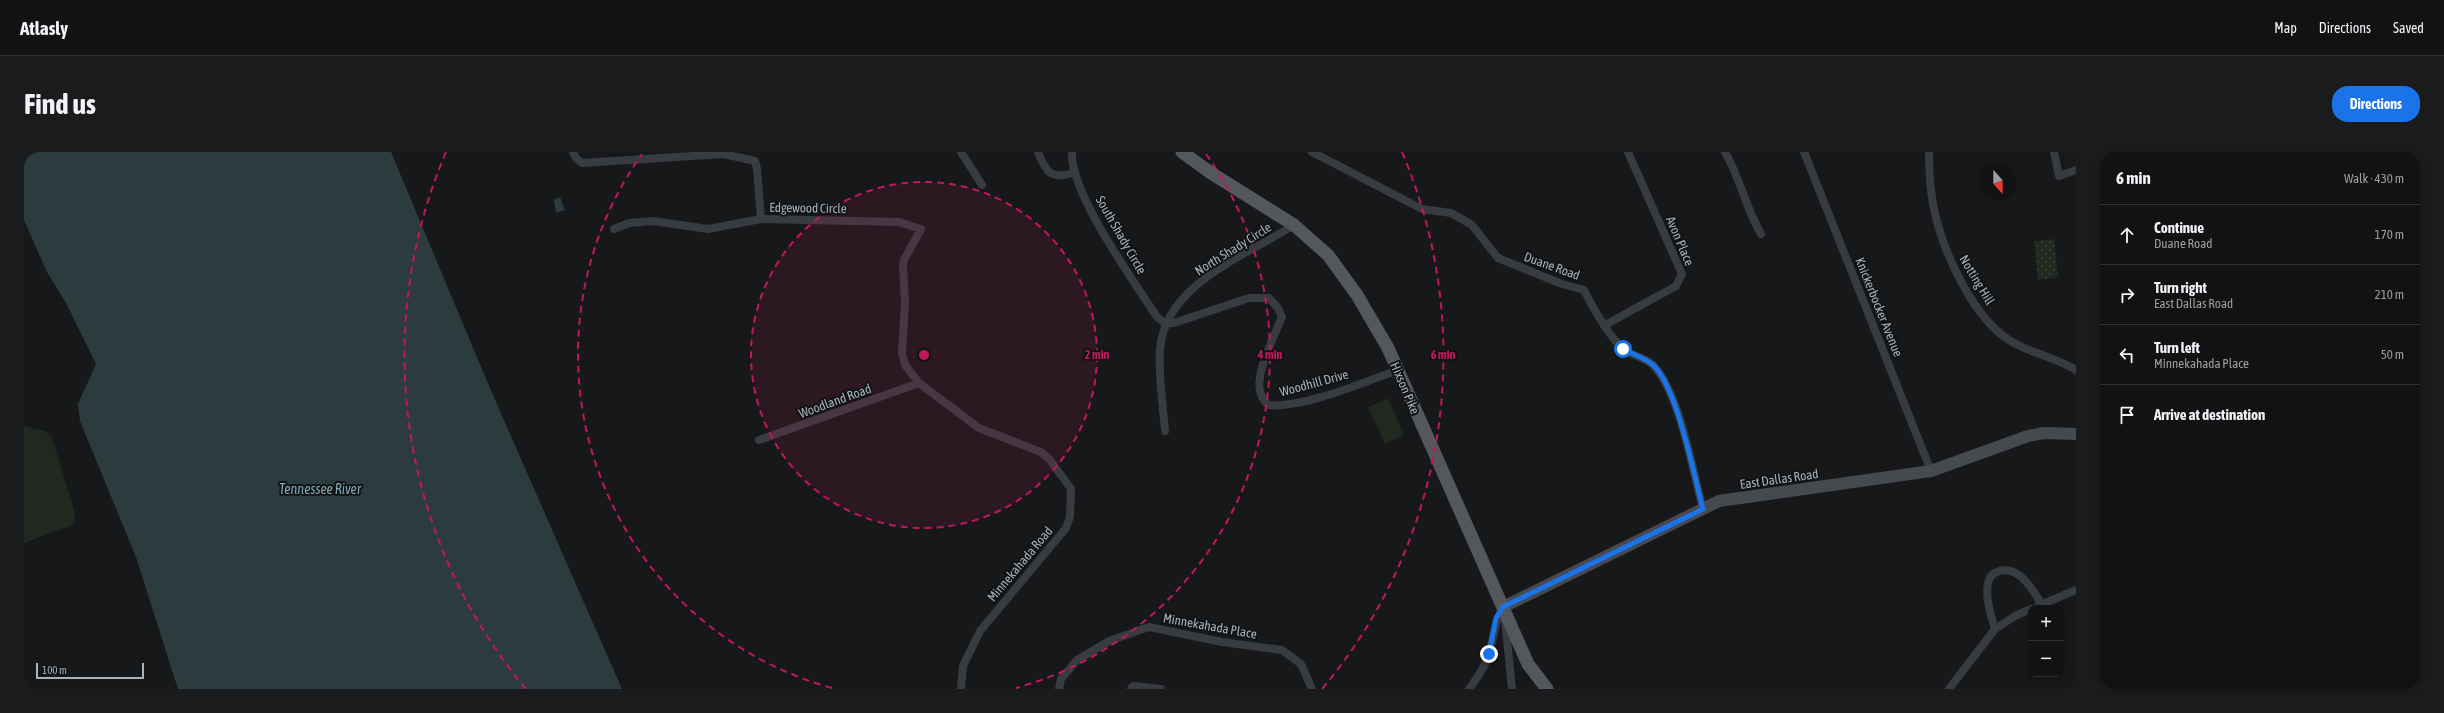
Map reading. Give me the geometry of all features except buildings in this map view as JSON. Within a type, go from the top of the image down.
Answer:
[{"type":"main road","name":"Hixson Pike","points":[[1182,152],[1211,174],[1294,224],[1328,255],[1357,295],[1376,324],[1398,370],[1528,664],[1547,689]]},
{"type":"street","points":[[573,152],[582,164],[724,153]]},
{"type":"street","points":[[961,152],[982,185]]},
{"type":"street","points":[[1038,152],[1046,169],[1053,175],[1064,177],[1073,173]]},
{"type":"street","name":"South Shady Circle","points":[[1072,152],[1073,173],[1109,242],[1157,317],[1165,323]]},
{"type":"street","name":"Duane Road","points":[[1312,152],[1422,209],[1451,213],[1472,225],[1498,258],[1562,284],[1584,290],[1605,325],[1623,349],[1653,364],[1663,378],[1677,410],[1703,509]]},
{"type":"street","name":"Avon Place","points":[[1605,325],[1676,286],[1682,274],[1628,152]]},
{"type":"street","points":[[1725,152],[1732,164],[1743,198],[1761,234]]},
{"type":"street","name":"Knickerbocker Avenue","points":[[1804,152],[1931,471]]},
{"type":"street","name":"Notting Hill","points":[[1929,152],[1933,204],[1938,224],[1946,251],[1971,297],[1989,322],[2013,343],[2076,370]]},
{"type":"street","points":[[2054,152],[2059,176],[2076,170]]},
{"type":"street","name":"Edgewood Circle","points":[[724,153],[755,161],[761,219],[899,222],[921,229]]},
{"type":"street","points":[[614,229],[629,223],[653,221],[708,229],[761,219]]},
{"type":"street","name":"North Shady Circle","points":[[1165,430],[1160,349],[1165,323],[1170,319],[1182,298],[1196,285],[1224,265],[1294,224]]},
{"type":"street","name":"Minnekahada Road","points":[[921,229],[904,260],[903,266],[905,303],[902,353],[906,365],[919,383],[979,428],[1041,452],[1058,469],[1071,490],[1070,517],[1066,528],[980,631],[963,666],[961,689]]},
{"type":"street","name":"Woodhill Drive","points":[[1165,323],[1174,323],[1249,298],[1269,298],[1278,308],[1282,317],[1264,360],[1260,381],[1260,394],[1268,405],[1279,406],[1306,400],[1398,370]]},
{"type":"street","name":"Woodland Road","points":[[759,440],[919,383]]},
{"type":"street","name":"East Dallas Road","points":[[1503,607],[1719,501],[1931,471],[2028,436],[2044,433],[2076,434]]},
{"type":"street","points":[[1995,629],[1989,610],[1987,588],[1990,577],[1994,572],[2005,569],[2014,572],[2022,578],[2037,605]]},
{"type":"street","points":[[2040,605],[2076,590]]},
{"type":"street","points":[[1469,689],[1482,671],[1489,654],[1496,618],[1503,607]]},
{"type":"street","points":[[1503,607],[1512,689]]},
{"type":"street","points":[[1949,689],[1995,629],[2028,611]]},
{"type":"street","name":"Minnekahada Place","points":[[1059,689],[1061,679],[1077,660],[1109,641],[1149,627],[1222,642],[1282,650],[1301,664],[1312,689]]},
{"type":"street","points":[[1131,689],[1133,686],[1161,689]]},
{"type":"shaded area","points":[[2054,239],[2058,277],[2038,280],[2034,241]]},
{"type":"shaded area","points":[[1388,398],[1404,435],[1385,444],[1368,407]]},
{"type":"shaded area","points":[[24,426],[45,431],[52,438],[75,513],[73,525],[24,543]]},
{"type":"water","name":"Tennessee River","points":[[24,152],[391,152],[492,393],[622,689],[178,689],[136,557],[80,421],[78,404],[96,364],[66,303],[47,272],[24,220]]},
{"type":"water","points":[[560,197],[565,210],[556,213],[554,200]]},
{"type":"route","points":[[1489,654],[1496,618],[1503,607],[1703,509],[1677,410],[1663,378],[1653,364],[1623,349]]}]
